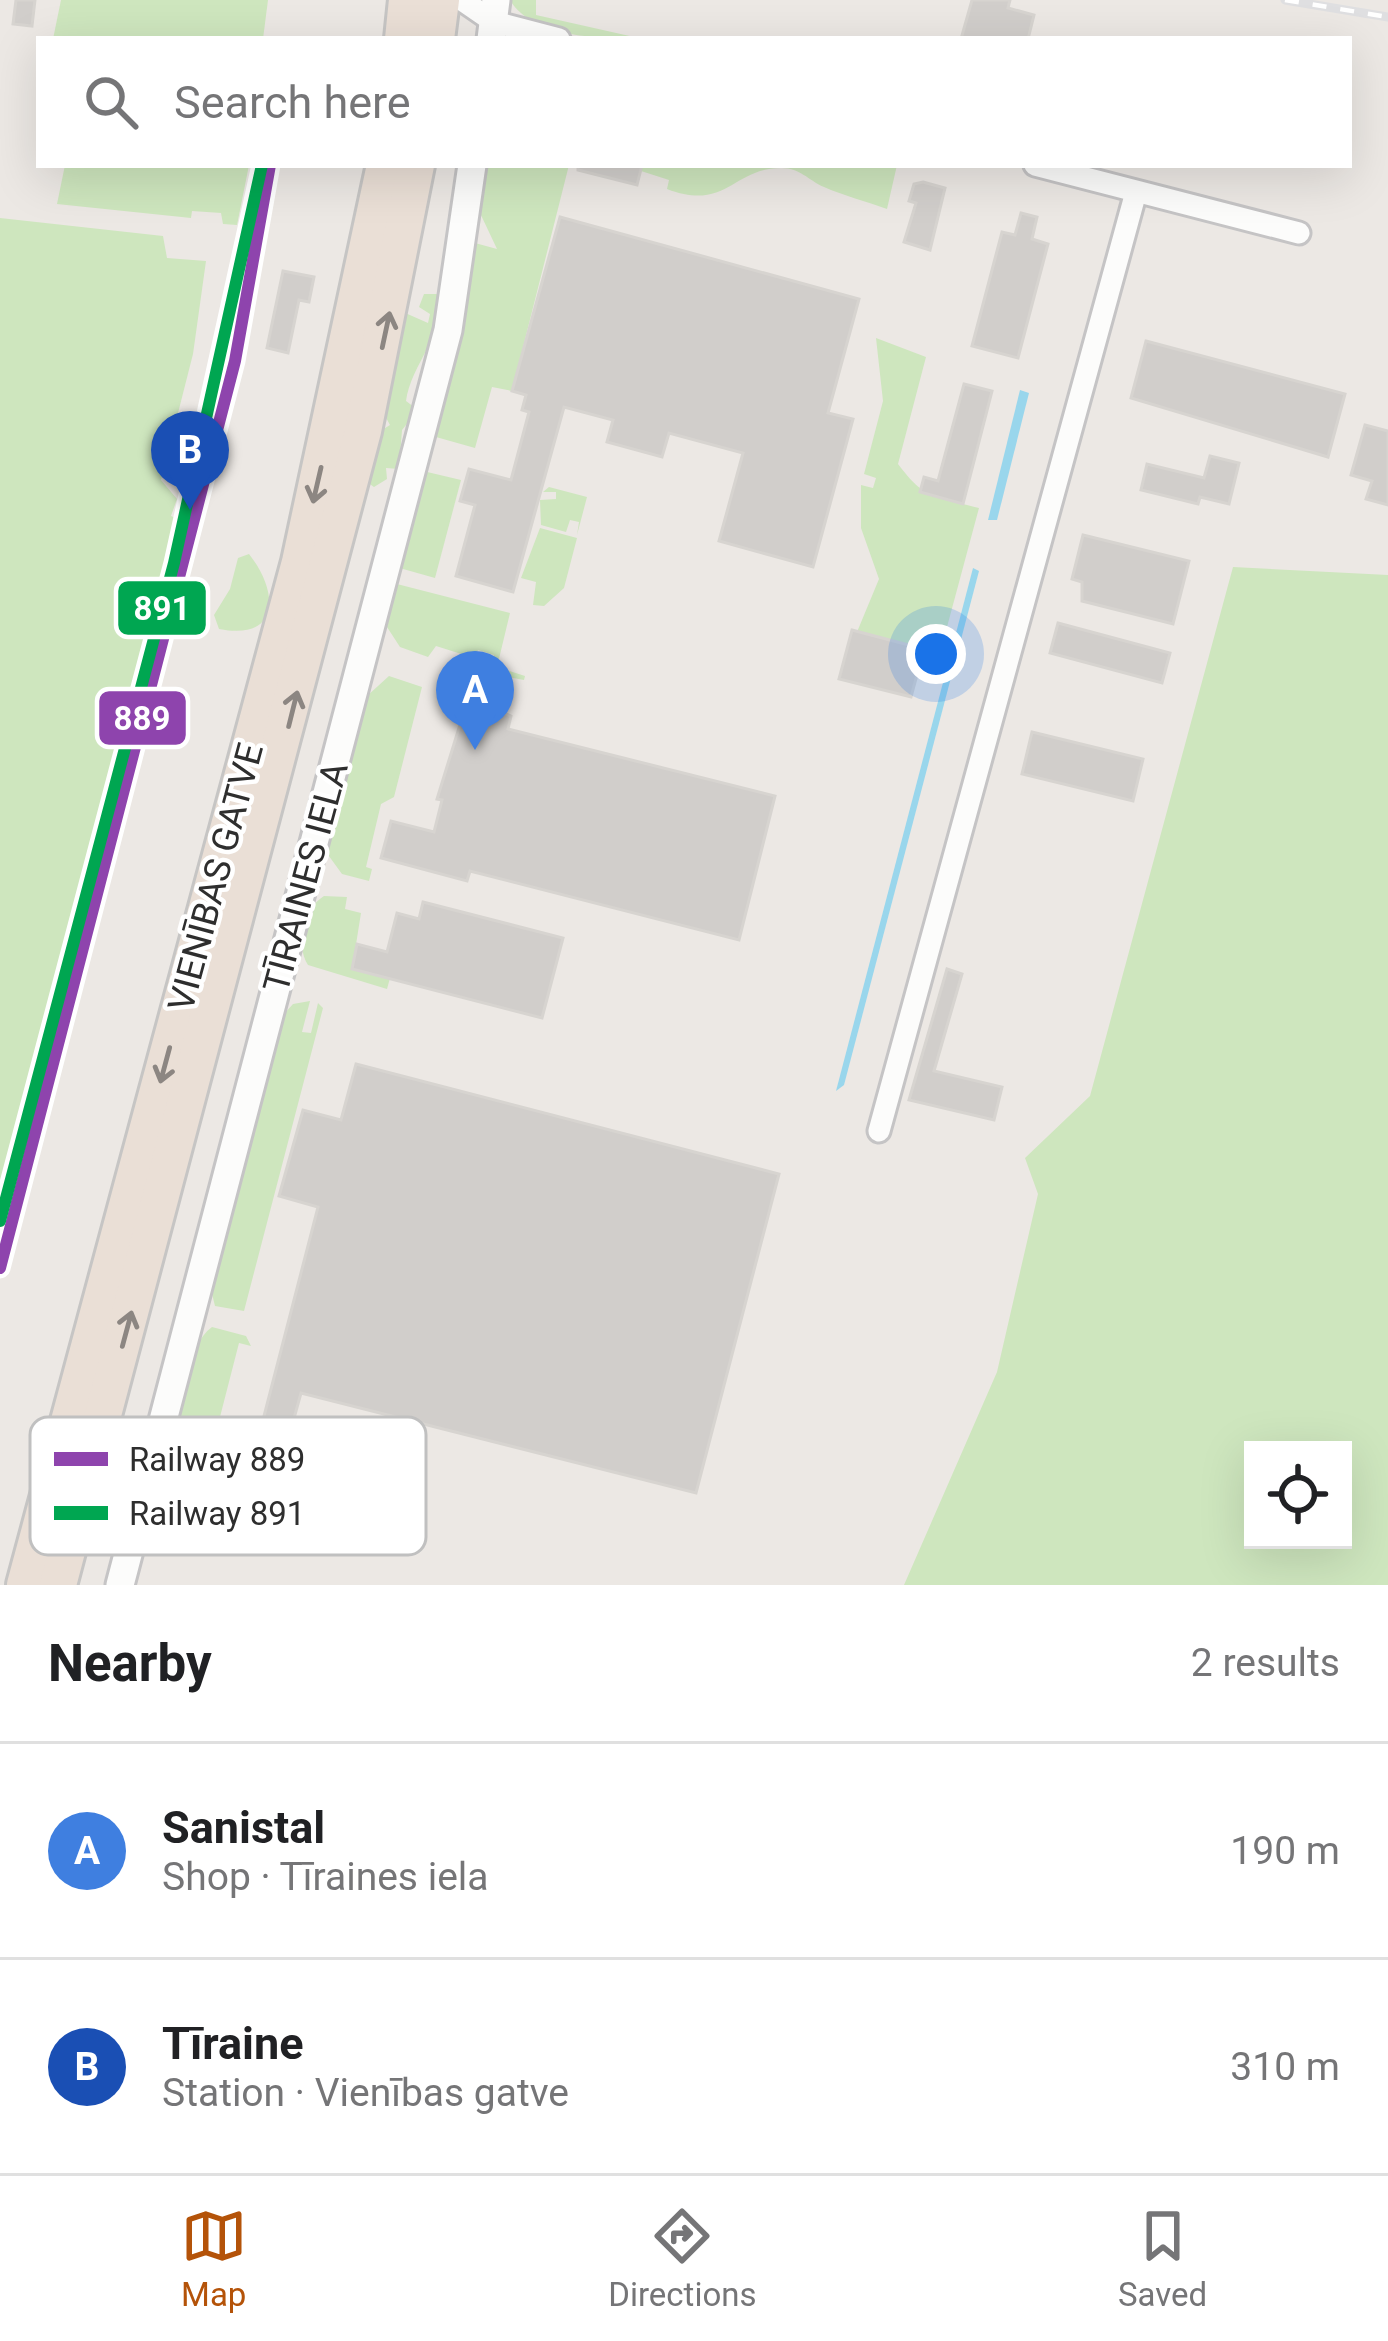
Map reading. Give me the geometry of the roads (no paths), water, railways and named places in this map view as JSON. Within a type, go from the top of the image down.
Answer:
[{"type":"highway","points":[[403,36],[407,0]]},
{"type":"highway","points":[[436,36],[441,0]]},
{"type":"highway","name":"VIENĪBAS GATVE","points":[[86,1417],[300,562],[384,168]]},
{"type":"highway","name":"VIENĪBAS GATVE","points":[[87,1417],[352,475],[415,168]]},
{"type":"highway","name":"VIENĪBAS GATVE","points":[[25,1585],[36,1555]]},
{"type":"highway","name":"VIENĪBAS GATVE","points":[[58,1585],[63,1555]]},
{"type":"street","points":[[463,0],[493,20],[549,36]]},
{"type":"street","name":"TĪRAINES IELA","points":[[164,1417],[448,330],[472,168]]},
{"type":"street","points":[[1046,168],[1299,233]]},
{"type":"street","points":[[879,1131],[1136,192]]},
{"type":"street","name":"TĪRAINES IELA","points":[[120,1585],[128,1555]]},
{"type":"water","points":[[1020,390],[1029,393],[997,520],[988,520]]},
{"type":"water","points":[[973,568],[979,571],[844,1085],[836,1091]]},
{"type":"railway","points":[[1285,0],[1388,17]]},
{"type":"rail line","name":"891","points":[[0,1221],[174,563],[261,168]]},
{"type":"rail line","name":"889","points":[[0,1268],[235,361],[269,168]]},
{"type":"place","name":"Tīraine","points":[[190,510]]},
{"type":"place","name":"Sanistal","points":[[475,750]]}]
